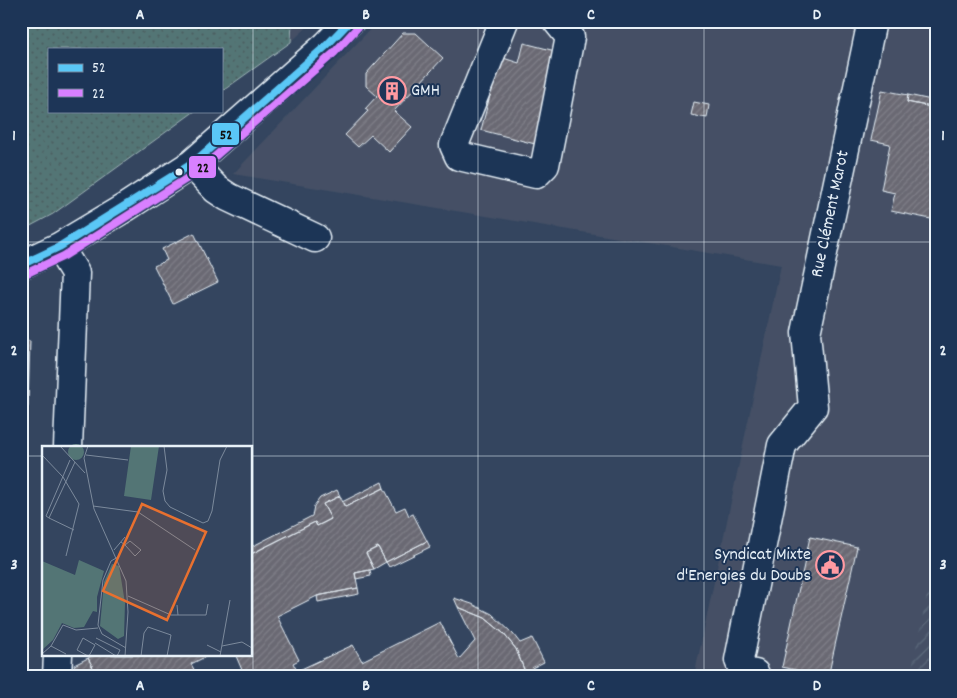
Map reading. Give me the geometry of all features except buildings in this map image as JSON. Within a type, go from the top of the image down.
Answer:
[{"type":"street","points":[[21,265],[59,247],[126,207],[192,164],[327,45],[350,21]]},
{"type":"street","points":[[504,21],[454,145],[459,156],[536,174],[545,165],[570,36],[557,21]]},
{"type":"street","name":"Rue Clément Marot","points":[[755,674],[744,672],[739,660],[782,445],[813,407],[806,333],[872,21]]},
{"type":"street","points":[[192,164],[216,189],[228,197],[315,238]]},
{"type":"street","points":[[59,247],[75,273],[68,446]]},
{"type":"street","points":[[57,677],[58,656]]},
{"type":"shaded area","points":[[292,21],[314,21],[291,42]]},
{"type":"shaded area","points":[[378,21],[936,21],[936,677],[694,677],[781,265],[233,174]]},
{"type":"shaded area","points":[[936,551],[936,677],[910,677]]},
{"type":"green space","points":[[21,21],[292,21],[291,42],[222,91],[222,48],[48,48],[48,112],[194,112],[53,214],[21,231]]},
{"type":"transit line","name":"52","points":[[21,265],[59,247],[192,164],[327,45],[350,21]]},
{"type":"transit line","name":"22","points":[[25,274],[64,256],[197,172],[334,53],[357,28]]},
{"type":"place","name":"GMH","points":[[392,91]]},
{"type":"place","name":"Syndicat Mixte d'Energies du Doubs","points":[[830,565]]}]
